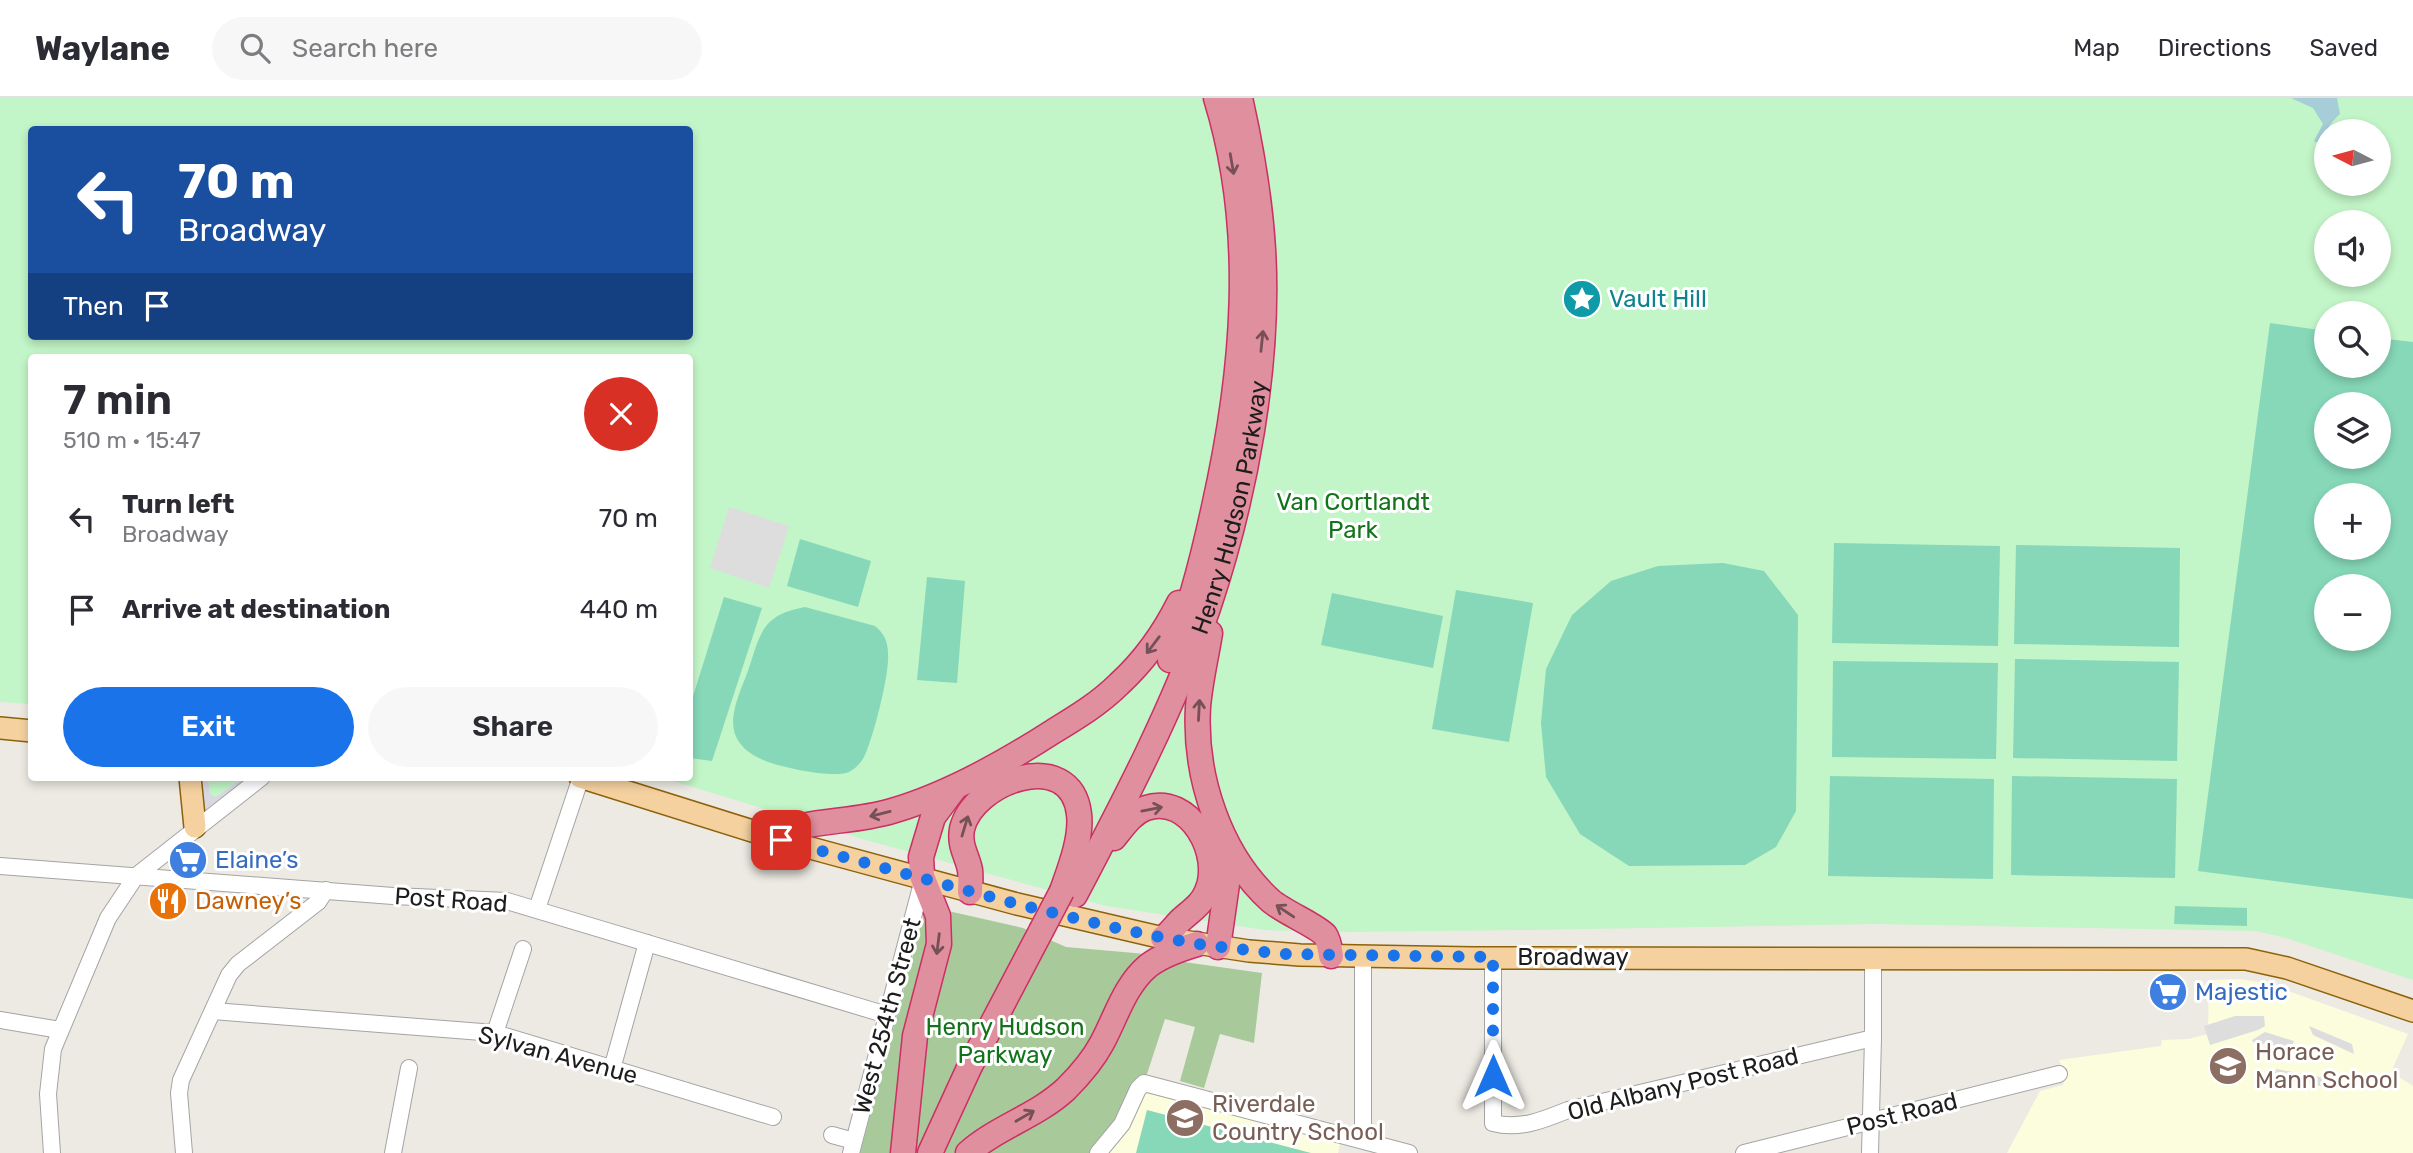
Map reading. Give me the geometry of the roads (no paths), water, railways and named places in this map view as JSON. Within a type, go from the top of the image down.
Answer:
[{"type":"highway","name":"Henry Hudson Parkway","points":[[1068,893],[1087,871],[1141,764],[1178,684],[1207,609],[1242,323],[1238,211],[1225,131],[1216,98]]},
{"type":"highway","points":[[1222,98],[1225,131]]},
{"type":"highway","name":"Henry Hudson Parkway","points":[[946,1153],[1068,893],[1161,684],[1215,547],[1247,456],[1263,328],[1262,231],[1240,98]]},
{"type":"highway","points":[[781,840],[802,826],[872,816],[904,808],[966,780],[1079,716],[1120,684],[1144,657],[1215,547]]},
{"type":"highway","points":[[968,1153],[1065,1090],[1093,1058],[1139,974],[1158,959],[1207,946],[1228,867],[1226,846],[1203,772],[1198,715],[1215,547]]},
{"type":"highway","points":[[970,892],[970,870],[961,843],[967,817],[978,803],[999,787],[1018,779],[1039,775],[1056,779],[1067,787],[1079,810],[1068,893]]},
{"type":"highway","points":[[903,1153],[915,1036],[939,944],[938,916],[923,879],[920,857],[933,817],[945,799],[966,780]]},
{"type":"highway","points":[[1087,871],[1123,827],[1141,810],[1160,806],[1173,808],[1185,815],[1199,831],[1206,846],[1210,861],[1210,881],[1201,902],[1163,938]]},
{"type":"highway","points":[[1217,818],[1237,859],[1255,885],[1281,909],[1323,933],[1331,956]]},
{"type":"highway","name":"Henry Hudson Parkway","points":[[930,1153],[987,1033],[1048,933]]},
{"type":"main road","points":[[0,728],[28,731]]},
{"type":"main road","points":[[190,781],[195,827]]},
{"type":"main road","name":"Broadway","points":[[593,781],[781,840],[970,892],[1078,919],[1207,946],[1264,953],[1331,956],[2246,959],[2287,968],[2413,1011]]},
{"type":"street","points":[[52,1153],[48,1078],[53,1049],[108,918],[136,876],[257,781]]},
{"type":"street","points":[[537,909],[579,781]]},
{"type":"street","name":"Post Road","points":[[0,866],[393,896],[507,901],[887,1015]]},
{"type":"street","name":"West 254th Street","points":[[853,1147],[923,879]]},
{"type":"street","points":[[184,1153],[180,1086],[229,975],[238,964],[318,902],[326,890]]},
{"type":"street","points":[[612,1069],[646,943]]},
{"type":"street","points":[[495,1033],[523,949]]},
{"type":"street","points":[[1363,956],[1363,1139]]},
{"type":"street","name":"Old Albany Post Road","points":[[1493,957],[1493,1123],[1502,1125],[1527,1125],[1568,1110],[1873,1038]]},
{"type":"street","points":[[1870,1153],[1872,958]]},
{"type":"street","name":"Sylvan Avenue","points":[[212,1012],[495,1033],[773,1118]]},
{"type":"street","points":[[0,1020],[60,1030]]},
{"type":"street","points":[[393,1153],[409,1068]]},
{"type":"street","name":"Post Road","points":[[1744,1153],[2059,1074]]},
{"type":"street","points":[[1098,1153],[1122,1124],[1138,1089],[1144,1083],[1409,1153]]},
{"type":"street","points":[[832,1135],[853,1147]]},
{"type":"water","points":[[2291,98],[2337,98],[2340,114],[2336,119],[2320,119],[2313,108]]},
{"type":"place","name":"Vault Hill","points":[[1582,299]]},
{"type":"place","name":"Elaine’s","points":[[188,860]]},
{"type":"place","name":"Dawney’s","points":[[168,901]]},
{"type":"place","name":"Majestic","points":[[2168,992]]},
{"type":"place","name":"Horace Mann School","points":[[2228,1066]]},
{"type":"place","name":"Riverdale Country School","points":[[1185,1118]]},
{"type":"park label","name":"Van Cortlandt Park","points":[[1353,516]]}]
